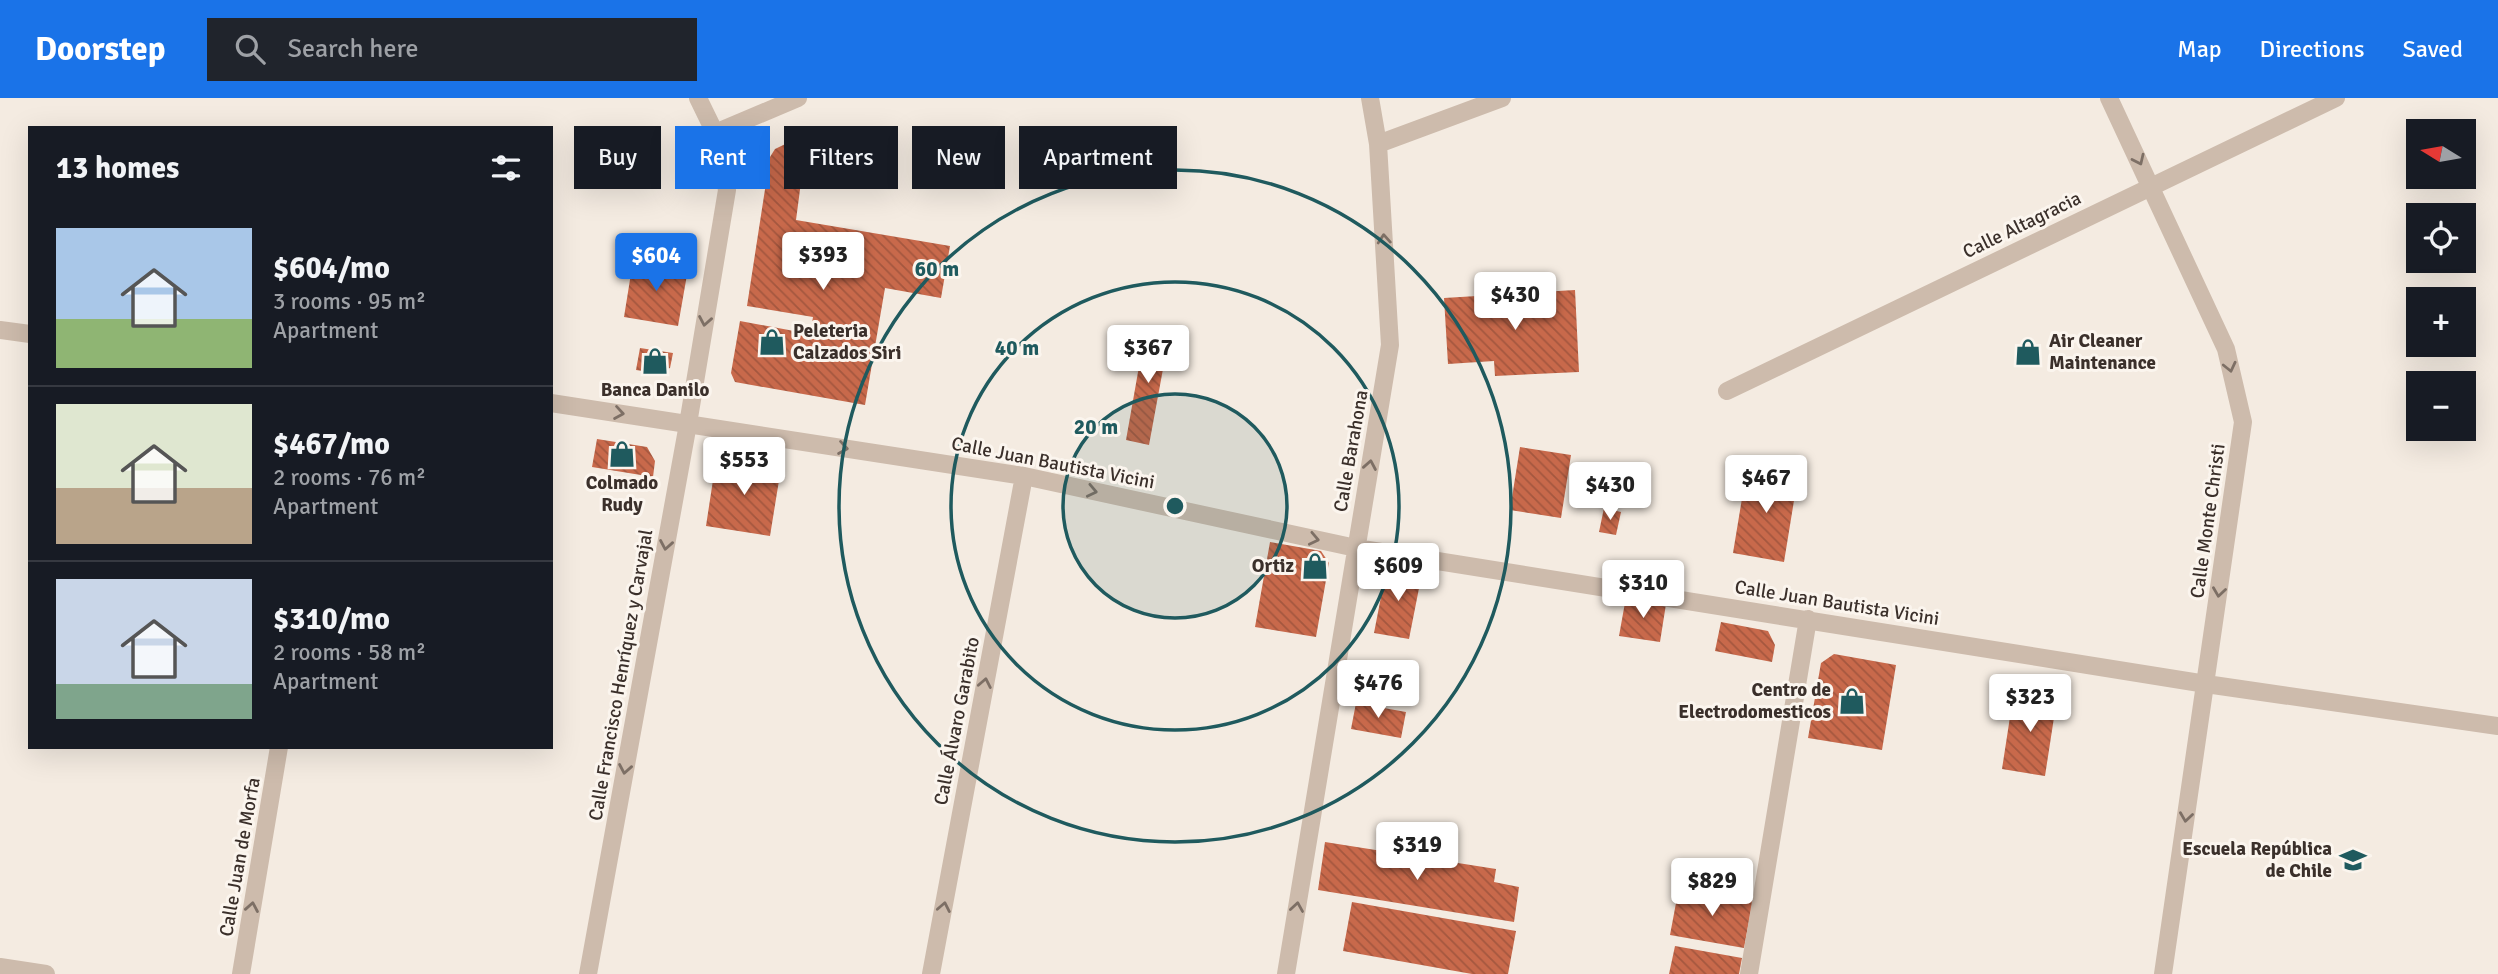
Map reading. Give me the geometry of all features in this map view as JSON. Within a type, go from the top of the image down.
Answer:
[{"type":"street","name":"Calle Francisco Henríquez y Carvajal","points":[[698,98],[712,126]]},
{"type":"street","points":[[732,126],[798,98]]},
{"type":"street","name":"Calle Barahona","points":[[1286,974],[1390,345],[1378,144],[1370,98]]},
{"type":"street","points":[[1378,144],[1502,98]]},
{"type":"street","name":"Calle Monte Christi","points":[[2109,98],[2226,349],[2243,422],[2163,974]]},
{"type":"street","name":"Calle Altagracia","points":[[1727,391],[2336,98]]},
{"type":"street","name":"Calle Francisco Henríquez y Carvajal","points":[[588,974],[688,424],[727,189]]},
{"type":"street","points":[[0,330],[28,334]]},
{"type":"street","name":"Calle Juan Bautista Vicini","points":[[553,402],[1024,476],[1356,548],[2206,684],[2498,726]]},
{"type":"street","name":"Calle Álvaro Garabito","points":[[932,974],[1024,476]]},
{"type":"street","points":[[1749,974],[1808,619]]},
{"type":"street","name":"Calle Juan de Morfa","points":[[241,974],[279,749]]},
{"type":"street","points":[[0,968],[46,974]]},
{"type":"building","points":[[784,145],[784,189],[800,189],[796,220],[950,246],[941,298],[885,288],[865,405],[735,382],[731,373],[740,321],[810,334],[813,317],[747,306],[765,189],[770,189],[770,157],[775,149]]},
{"type":"building","points":[[633,261],[688,269],[678,326],[624,317]]},
{"type":"building","points":[[1575,290],[1579,372],[1495,376],[1494,361],[1448,364],[1444,298]]},
{"type":"building","points":[[1146,327],[1170,331],[1149,445],[1126,440]]},
{"type":"building","name":"Banca Danilo","points":[[640,348],[673,353],[670,368],[657,373],[636,370]]},
{"type":"building","name":"Colmado Rudy","points":[[597,439],[647,447],[655,461],[653,477],[592,467]]},
{"type":"building","points":[[1520,447],[1571,455],[1561,518],[1510,510]]},
{"type":"building","points":[[731,459],[781,468],[770,536],[706,526],[715,467]]},
{"type":"building","points":[[1747,468],[1798,476],[1784,562],[1733,553]]},
{"type":"building","points":[[1604,508],[1621,512],[1616,535],[1599,532]]},
{"type":"building","points":[[1270,542],[1321,551],[1329,563],[1316,637],[1255,627]]},
{"type":"building","points":[[1396,568],[1422,573],[1409,639],[1374,633],[1385,576]]},
{"type":"building","points":[[1626,597],[1666,604],[1660,642],[1619,636]]},
{"type":"building","points":[[1721,622],[1768,631],[1775,645],[1772,662],[1715,651]]},
{"type":"building","name":"Centro de Electrodomesticos","points":[[1834,654],[1896,665],[1882,750],[1808,738],[1821,663]]},
{"type":"building","points":[[2014,691],[2057,698],[2045,776],[2002,769]]},
{"type":"building","points":[[1356,703],[1406,712],[1401,738],[1351,729]]},
{"type":"building","points":[[1325,842],[1496,869],[1494,882],[1519,887],[1514,922],[1318,890]]},
{"type":"building","points":[[1679,887],[1753,900],[1744,948],[1670,935]]},
{"type":"building","points":[[1352,902],[1516,931],[1508,974],[1472,974],[1343,951]]},
{"type":"building","points":[[1675,946],[1742,958],[1739,974],[1669,974]]},
{"type":"place","name":"Peleteria Calzados Siri","points":[[772,342]]},
{"type":"place","name":"Air Cleaner Maintenance","points":[[2028,352]]},
{"type":"place","name":"Banca Danilo","points":[[655,361]]},
{"type":"place","name":"Colmado Rudy","points":[[622,454]]},
{"type":"place","name":"Ortiz","points":[[1315,566]]},
{"type":"place","name":"Centro de Electrodomesticos","points":[[1852,701]]},
{"type":"place","name":"Escuela República de Chile","points":[[2353,860]]}]
